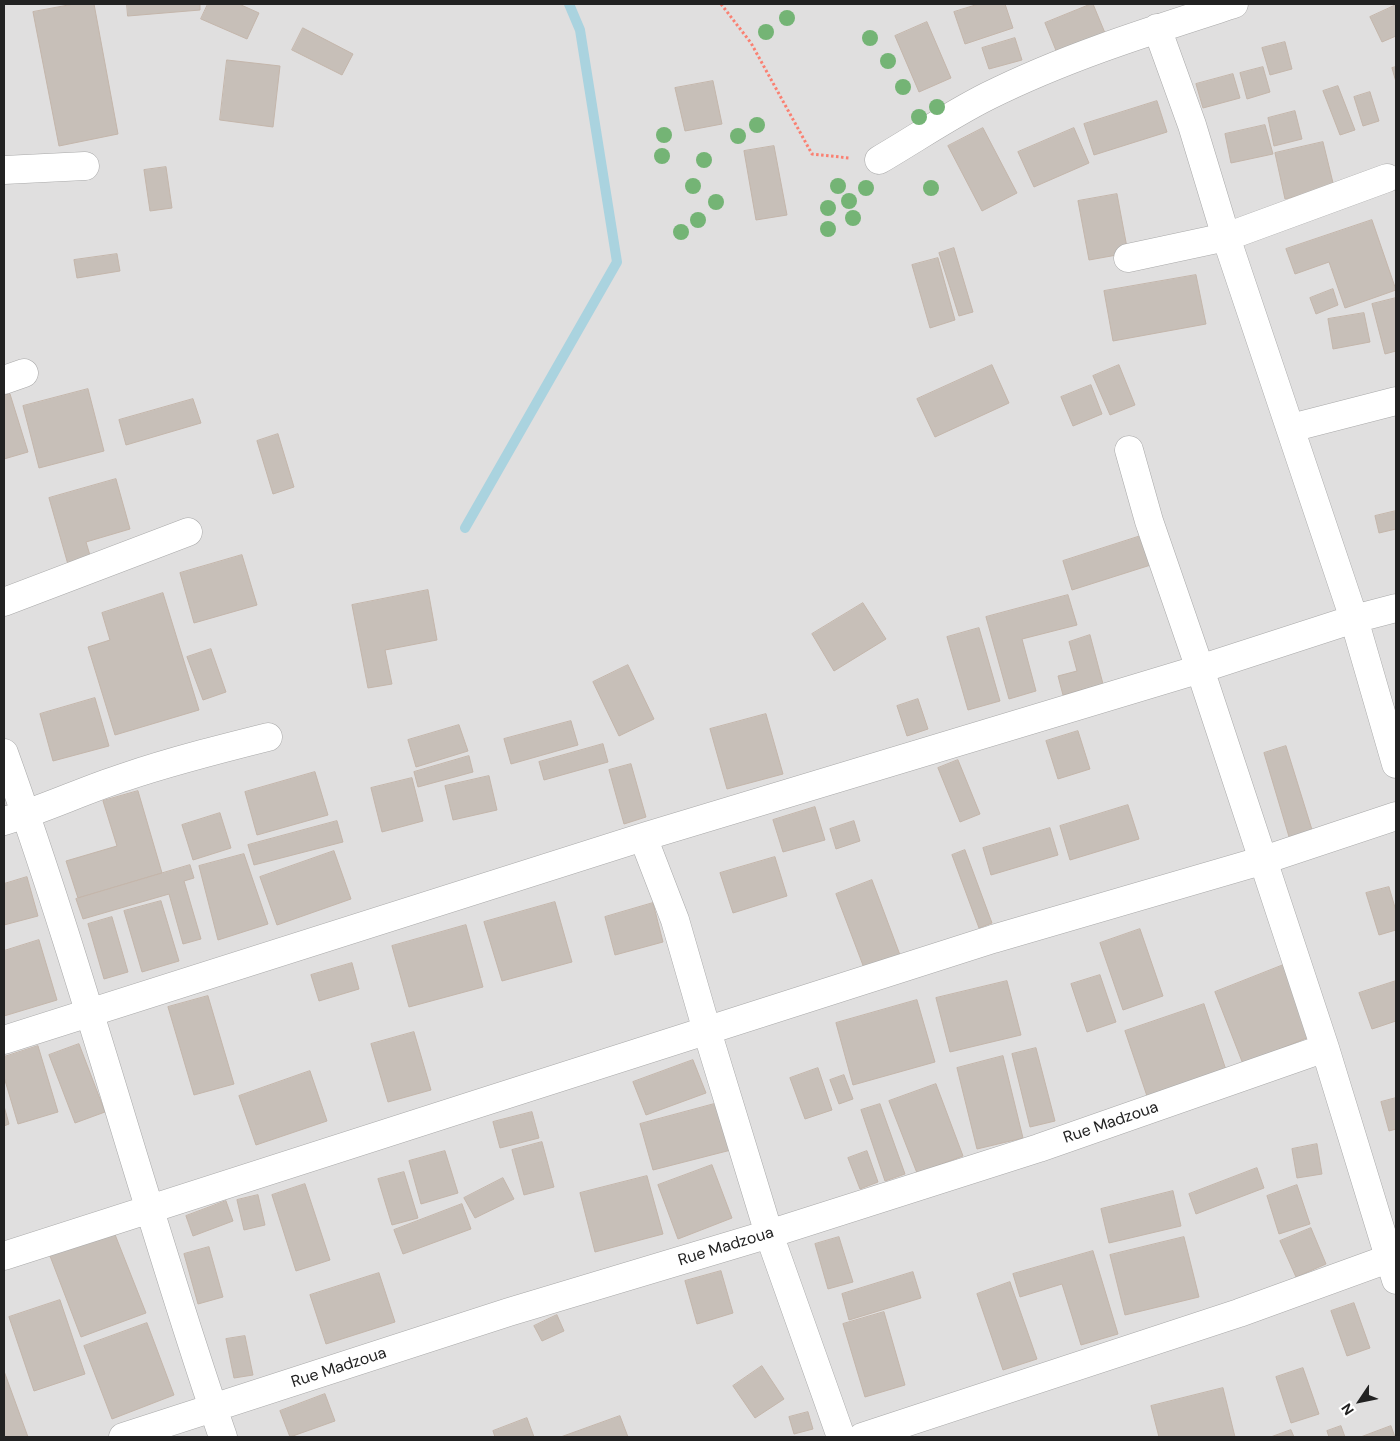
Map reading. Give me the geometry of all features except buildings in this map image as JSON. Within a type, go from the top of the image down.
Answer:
[{"type":"street","points":[[879,160],[987,96],[1064,61],[1157,28],[1234,4]]},
{"type":"street","points":[[1157,28],[1192,125],[1226,237],[1354,619],[1396,764]]},
{"type":"street","points":[[4,170],[85,166]]},
{"type":"street","points":[[1128,258],[1226,237],[1387,178]]},
{"type":"street","points":[[1291,428],[1396,401]]},
{"type":"street","points":[[862,1437],[1239,1312],[1394,1265],[1264,860],[1149,521],[1128,450]]},
{"type":"street","points":[[4,602],[188,532]]},
{"type":"street","points":[[4,1040],[643,837],[1200,669],[1354,619],[1396,608]]},
{"type":"street","points":[[15,818],[123,778],[177,761],[268,737]]},
{"type":"street","points":[[4,753],[15,818],[90,1014],[149,1210],[223,1437]]},
{"type":"street","points":[[4,1256],[993,939],[1264,860],[1396,816]]},
{"type":"street","points":[[643,837],[675,920],[768,1234],[841,1437]]},
{"type":"street","name":"Rue Madzoua","points":[[123,1437],[509,1312],[768,1234],[1040,1148],[1325,1048]]},
{"type":"path","points":[[720,4],[751,43],[812,154],[879,160]]},
{"type":"shaded area","points":[[4,4],[1396,4],[1396,1437],[4,1437]]},
{"type":"waterway","points":[[465,528],[617,262],[580,30],[569,4]]}]
